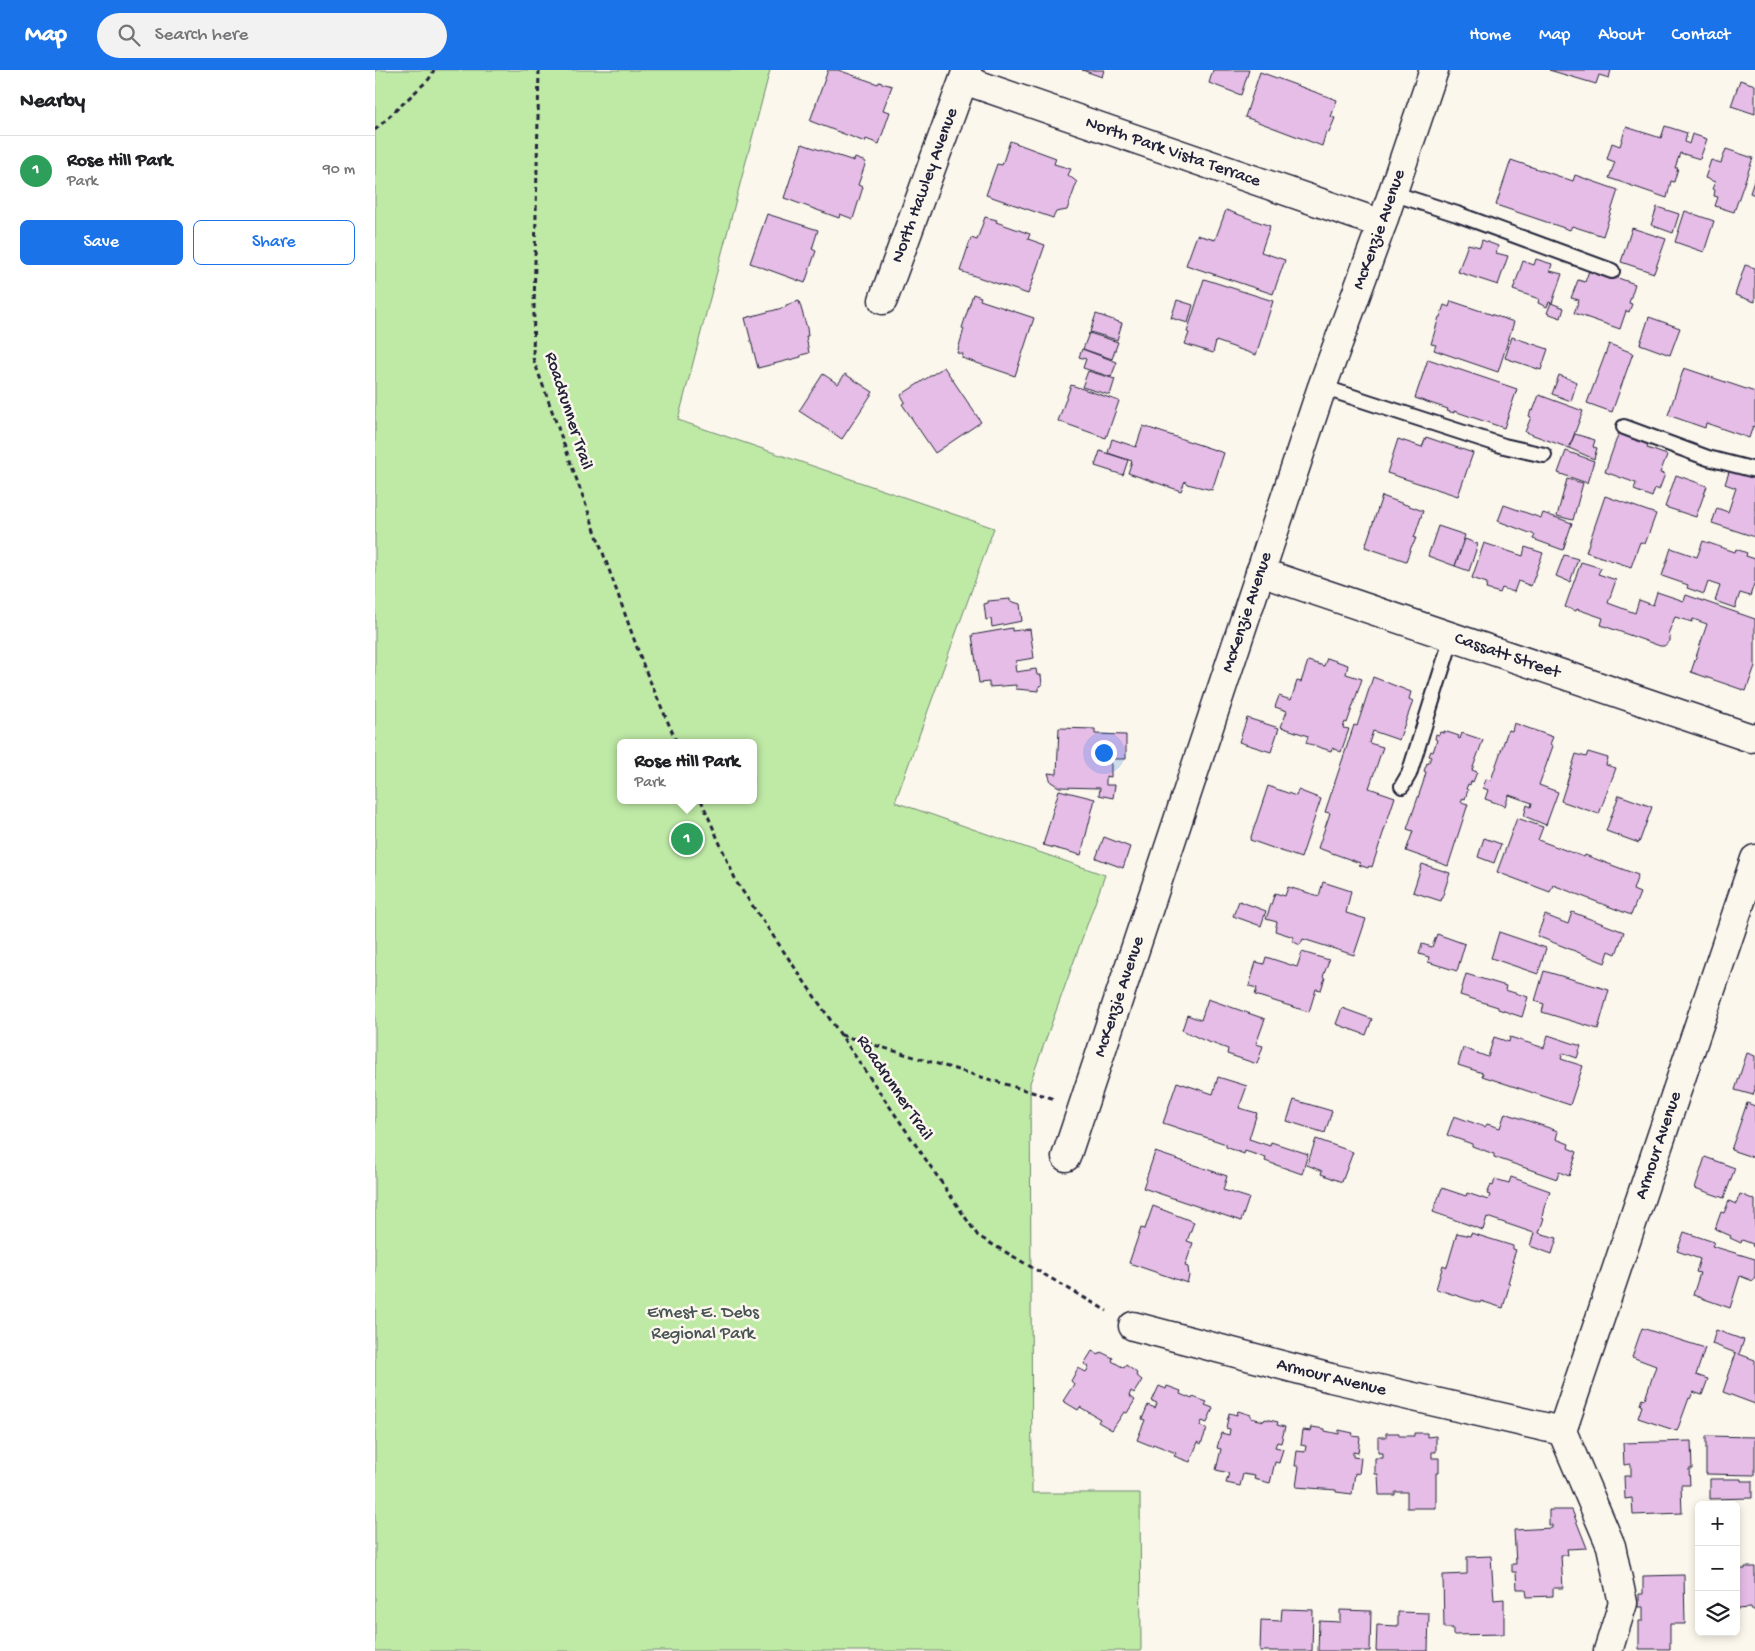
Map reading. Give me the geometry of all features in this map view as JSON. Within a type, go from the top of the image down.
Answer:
[{"type":"street","name":"McKenzie Avenue","points":[[1066,1157],[1322,387],[1382,224],[1434,70]]},
{"type":"street","name":"North Park Vista Terrace","points":[[966,75],[1382,224]]},
{"type":"street","name":"North Hawley Avenue","points":[[883,300],[966,75]]},
{"type":"street","name":"Cassatt Street","points":[[1260,572],[1751,738],[1755,737]]},
{"type":"street","name":"Armour Avenue","points":[[1133,1326],[1331,1378],[1562,1431],[1755,859]]},
{"type":"street","points":[[1562,1431],[1611,1546],[1623,1604],[1608,1651]]},
{"type":"lane","points":[[1392,193],[1457,214],[1613,270]]},
{"type":"lane","points":[[1322,387],[1504,446],[1544,455]]},
{"type":"lane","points":[[1624,427],[1708,458],[1755,470]]},
{"type":"lane","points":[[1403,786],[1409,774],[1452,637]]},
{"type":"path","points":[[375,130],[429,79],[434,70]]},
{"type":"path","name":"Roadrunner Trail","points":[[539,70],[533,358],[644,667],[675,739]]},
{"type":"path","name":"Roadrunner Trail","points":[[703,804],[737,883],[978,1236],[1133,1326]]},
{"type":"path","points":[[840,1035],[1083,1107]]},
{"type":"green space","name":"Ernest E. Debs Regional Park","points":[[375,70],[770,70],[678,420],[994,528],[895,802],[1105,875],[1030,1083],[1032,1493],[1140,1493],[1141,1651],[375,1651]]},
{"type":"building","points":[[828,70],[838,70],[878,84],[879,82],[892,86],[883,110],[890,112],[879,144],[866,139],[865,142],[810,121]]},
{"type":"building","points":[[1082,70],[1104,70],[1102,77]]},
{"type":"building","points":[[1213,70],[1249,70],[1241,95],[1209,83]]},
{"type":"building","points":[[1549,70],[1611,70],[1609,78],[1599,75],[1596,84]]},
{"type":"building","points":[[1260,72],[1337,100],[1331,117],[1335,118],[1329,133],[1326,132],[1322,146],[1245,117]]},
{"type":"building","points":[[1740,80],[1755,85],[1755,114],[1731,106]]},
{"type":"building","points":[[1665,126],[1687,133],[1685,142],[1689,144],[1692,134],[1707,139],[1700,159],[1680,153],[1675,168],[1678,168],[1674,182],[1671,181],[1667,198],[1609,178],[1615,162],[1607,159],[1612,143],[1620,146],[1626,127],[1661,138]]},
{"type":"building","points":[[1010,141],[1056,158],[1054,164],[1071,169],[1068,175],[1077,182],[1067,210],[1056,212],[1053,218],[986,195],[997,164],[1002,165]]},
{"type":"building","points":[[802,144],[854,161],[855,158],[866,162],[858,185],[863,187],[853,219],[840,214],[839,218],[784,198]]},
{"type":"building","points":[[1726,149],[1753,158],[1734,212],[1715,206],[1718,197],[1714,196],[1715,190],[1712,189],[1715,182],[1705,178],[1711,160],[1721,163]]},
{"type":"building","points":[[1511,160],[1573,181],[1575,175],[1618,190],[1603,236],[1572,226],[1570,230],[1496,205]]},
{"type":"building","points":[[1755,178],[1755,195],[1750,193]]},
{"type":"building","points":[[1657,207],[1679,214],[1673,233],[1651,225]]},
{"type":"building","points":[[1226,210],[1270,226],[1261,252],[1285,260],[1273,294],[1186,265],[1197,235],[1215,240]]},
{"type":"building","points":[[1685,211],[1714,221],[1704,252],[1675,242]]},
{"type":"building","points":[[767,214],[818,230],[812,249],[816,251],[805,283],[750,263]]},
{"type":"building","points":[[985,217],[1030,234],[1028,239],[1045,245],[1028,294],[960,271],[971,238],[977,240]]},
{"type":"building","points":[[1632,228],[1666,239],[1654,273],[1621,262]]},
{"type":"building","points":[[1482,240],[1498,246],[1496,253],[1508,256],[1498,285],[1458,272],[1468,244],[1480,247]]},
{"type":"building","points":[[1536,259],[1552,264],[1550,271],[1562,274],[1552,303],[1549,302],[1547,307],[1538,303],[1539,299],[1513,290],[1523,261],[1534,265]]},
{"type":"building","points":[[1745,265],[1755,268],[1755,302],[1735,295]]},
{"type":"building","points":[[1590,268],[1635,284],[1629,303],[1632,304],[1629,312],[1626,311],[1620,329],[1574,313],[1579,300],[1571,298],[1578,280],[1585,282]]},
{"type":"building","points":[[1204,279],[1273,301],[1256,355],[1216,341],[1213,353],[1185,344]]},
{"type":"building","points":[[973,294],[981,297],[980,300],[1034,318],[1015,376],[962,358],[963,354],[957,353],[964,329],[962,328]]},
{"type":"building","points":[[1177,300],[1193,305],[1188,323],[1171,318]]},
{"type":"building","points":[[799,301],[807,328],[808,336],[806,336],[809,353],[801,355],[801,357],[758,368],[745,318],[786,307],[786,305]]},
{"type":"building","points":[[1451,301],[1514,322],[1498,372],[1434,350],[1436,345],[1431,344],[1439,317],[1444,305],[1449,307]]},
{"type":"building","points":[[1551,303],[1564,308],[1561,318],[1547,313]]},
{"type":"building","points":[[1096,314],[1122,323],[1117,340],[1090,332]]},
{"type":"building","points":[[1649,317],[1680,328],[1670,355],[1640,344]]},
{"type":"building","points":[[1089,333],[1118,342],[1112,359],[1083,349]]},
{"type":"building","points":[[1512,337],[1548,349],[1541,370],[1505,358]]},
{"type":"building","points":[[1609,344],[1633,353],[1612,412],[1587,403]]},
{"type":"building","points":[[1082,349],[1117,362],[1111,377],[1083,368],[1086,359],[1079,357]]},
{"type":"building","points":[[1428,359],[1517,389],[1504,428],[1454,411],[1454,413],[1447,411],[1448,409],[1415,398]]},
{"type":"building","points":[[944,367],[981,422],[935,453],[902,404],[905,402],[901,395]]},
{"type":"building","points":[[1684,368],[1755,392],[1755,427],[1753,426],[1749,438],[1706,423],[1705,428],[1668,415]]},
{"type":"building","points":[[1088,371],[1115,379],[1110,395],[1082,387]]},
{"type":"building","points":[[823,374],[838,384],[845,374],[873,392],[842,439],[799,411]]},
{"type":"building","points":[[1559,375],[1577,382],[1571,401],[1552,394]]},
{"type":"building","points":[[1071,385],[1119,401],[1106,438],[1058,421]]},
{"type":"building","points":[[1539,395],[1583,411],[1569,448],[1525,432],[1531,417],[1529,416],[1531,410],[1533,411]]},
{"type":"building","points":[[1143,426],[1224,453],[1212,490],[1187,484],[1185,481],[1181,491],[1128,473],[1132,461],[1108,453],[1112,439],[1136,447]]},
{"type":"building","points":[[1619,432],[1649,443],[1647,448],[1667,455],[1660,473],[1665,474],[1659,490],[1655,488],[1652,497],[1634,490],[1636,483],[1605,472]]},
{"type":"building","points":[[1575,434],[1595,440],[1593,447],[1597,448],[1594,459],[1569,448]]},
{"type":"building","points":[[1426,437],[1473,453],[1458,496],[1387,473],[1398,439],[1422,447]]},
{"type":"building","points":[[1100,451],[1128,460],[1123,475],[1095,466]]},
{"type":"building","points":[[1566,451],[1594,461],[1587,483],[1558,473]]},
{"type":"building","points":[[1730,469],[1755,478],[1755,537],[1712,523],[1717,508],[1728,512],[1736,488],[1725,484]]},
{"type":"building","points":[[1676,475],[1707,486],[1696,517],[1665,507]]},
{"type":"building","points":[[1567,479],[1583,483],[1573,520],[1557,516]]},
{"type":"building","points":[[1382,496],[1423,511],[1414,538],[1416,538],[1406,561],[1365,547]]},
{"type":"building","points":[[1605,496],[1656,514],[1645,544],[1640,542],[1631,567],[1586,552]]},
{"type":"building","points":[[1504,505],[1541,518],[1543,513],[1572,523],[1563,550],[1533,539],[1535,535],[1498,521]]},
{"type":"building","points":[[1438,526],[1465,535],[1455,566],[1428,556]]},
{"type":"building","points":[[1465,539],[1478,544],[1469,571],[1455,566]]},
{"type":"building","points":[[1703,541],[1735,552],[1736,549],[1747,553],[1746,556],[1755,559],[1755,581],[1750,596],[1740,593],[1735,608],[1715,601],[1720,586],[1708,582],[1704,594],[1687,588],[1688,585],[1662,576],[1671,548],[1697,557]]},
{"type":"building","points":[[1484,543],[1523,556],[1525,547],[1543,553],[1531,586],[1518,581],[1514,592],[1502,588],[1500,593],[1486,589],[1487,583],[1472,578]]},
{"type":"building","points":[[1564,555],[1578,559],[1570,582],[1556,576]]},
{"type":"building","points":[[1581,562],[1601,568],[1598,574],[1616,580],[1608,603],[1635,613],[1639,600],[1653,605],[1657,592],[1684,601],[1686,595],[1755,619],[1755,666],[1746,691],[1691,672],[1707,624],[1693,619],[1692,622],[1675,617],[1668,634],[1670,641],[1664,646],[1660,646],[1601,625],[1603,618],[1565,607]]},
{"type":"building","points":[[1010,599],[1010,601],[1020,604],[1022,621],[992,627],[991,619],[986,620],[984,604],[988,603],[988,601]]},
{"type":"building","points":[[1012,628],[1012,631],[1030,629],[1034,658],[1016,661],[1017,666],[1015,666],[1016,672],[1036,669],[1037,675],[1041,675],[1042,685],[1039,686],[1039,691],[1016,689],[1016,685],[989,687],[989,682],[979,683],[972,635]]},
{"type":"building","points":[[1327,658],[1348,665],[1346,674],[1362,679],[1347,723],[1345,722],[1343,728],[1349,729],[1341,752],[1332,748],[1331,751],[1306,743],[1308,736],[1281,727],[1287,711],[1275,707],[1279,696],[1291,700],[1297,681],[1301,682],[1308,661],[1324,666]]},
{"type":"building","points":[[1373,677],[1411,692],[1409,699],[1413,701],[1399,740],[1373,731],[1369,743],[1383,747],[1369,788],[1395,797],[1372,867],[1369,866],[1368,868],[1359,865],[1360,863],[1318,848],[1330,813],[1325,812],[1354,725],[1357,726]]},
{"type":"building","points":[[1247,718],[1279,728],[1271,752],[1239,742]]},
{"type":"building","points":[[1514,723],[1553,737],[1550,744],[1553,746],[1539,785],[1558,792],[1546,825],[1524,816],[1527,805],[1531,807],[1532,803],[1509,795],[1505,806],[1485,799],[1488,790],[1483,788],[1486,779],[1491,780],[1508,730],[1512,731]]},
{"type":"building","points":[[1059,728],[1095,729],[1095,734],[1126,735],[1126,759],[1111,759],[1111,777],[1106,776],[1106,785],[1115,785],[1113,798],[1099,795],[1100,788],[1059,787],[1051,782],[1048,773],[1057,774]]},
{"type":"building","points":[[1444,731],[1459,736],[1458,738],[1460,739],[1462,733],[1483,740],[1472,770],[1477,772],[1473,782],[1471,781],[1470,785],[1468,784],[1465,799],[1463,798],[1461,802],[1468,804],[1448,866],[1406,851],[1413,831],[1407,829],[1423,783],[1426,772],[1424,771],[1437,740],[1435,739],[1436,734],[1439,735],[1440,732],[1444,733]]},
{"type":"building","points":[[1588,752],[1608,758],[1606,765],[1616,768],[1599,814],[1561,801],[1576,754],[1586,757]]},
{"type":"building","points":[[1268,786],[1296,796],[1298,790],[1321,799],[1301,858],[1250,840]]},
{"type":"building","points":[[1059,790],[1095,799],[1081,855],[1043,845]]},
{"type":"building","points":[[1619,795],[1652,807],[1639,843],[1606,831]]},
{"type":"building","points":[[1517,818],[1543,827],[1538,840],[1638,875],[1633,890],[1640,893],[1631,915],[1553,885],[1550,892],[1497,872]]},
{"type":"building","points":[[1104,837],[1130,847],[1123,868],[1096,858]]},
{"type":"building","points":[[1484,838],[1501,844],[1494,863],[1478,857]]},
{"type":"building","points":[[1422,864],[1450,873],[1441,901],[1413,892]]},
{"type":"building","points":[[1323,882],[1351,891],[1346,913],[1366,919],[1354,955],[1303,939],[1300,945],[1292,941],[1294,937],[1275,931],[1277,922],[1266,919],[1275,893],[1285,896],[1288,887],[1319,896]]},
{"type":"building","points":[[1239,901],[1266,911],[1261,926],[1233,916]]},
{"type":"building","points":[[1572,912],[1624,932],[1616,954],[1609,951],[1605,963],[1537,936],[1545,915],[1568,924]]},
{"type":"building","points":[[1499,932],[1546,948],[1538,974],[1491,958]]},
{"type":"building","points":[[1437,934],[1465,944],[1457,971],[1428,962],[1429,957],[1419,954],[1422,944],[1432,947]]},
{"type":"building","points":[[1302,952],[1329,960],[1321,990],[1316,989],[1309,1012],[1255,995],[1257,988],[1249,986],[1256,962],[1264,964],[1266,957],[1297,967]]},
{"type":"building","points":[[1544,971],[1609,990],[1598,1029],[1542,1012],[1544,1004],[1535,1001]]},
{"type":"building","points":[[1466,974],[1506,986],[1505,990],[1528,997],[1522,1017],[1460,995]]},
{"type":"building","points":[[1208,999],[1265,1019],[1256,1044],[1263,1046],[1257,1064],[1227,1054],[1228,1049],[1182,1030],[1187,1015],[1201,1020]]},
{"type":"building","points":[[1342,1008],[1372,1019],[1366,1035],[1336,1024]]},
{"type":"building","points":[[1548,1035],[1581,1046],[1577,1058],[1563,1053],[1561,1059],[1583,1066],[1570,1105],[1482,1076],[1483,1073],[1458,1065],[1463,1048],[1488,1057],[1494,1037],[1509,1042],[1510,1037],[1544,1048]]},
{"type":"building","points":[[1747,1053],[1755,1056],[1755,1089],[1753,1095],[1735,1090]]},
{"type":"building","points":[[1218,1077],[1247,1086],[1239,1108],[1257,1113],[1249,1139],[1270,1146],[1271,1142],[1308,1154],[1302,1174],[1265,1161],[1266,1158],[1245,1151],[1244,1154],[1226,1147],[1226,1144],[1163,1123],[1177,1082],[1213,1094]]},
{"type":"building","points":[[1294,1100],[1332,1111],[1325,1133],[1287,1121]]},
{"type":"building","points":[[1747,1103],[1755,1106],[1755,1158],[1731,1150]]},
{"type":"building","points":[[1505,1113],[1558,1131],[1556,1139],[1569,1144],[1568,1148],[1577,1152],[1569,1176],[1559,1172],[1557,1179],[1494,1157],[1494,1154],[1447,1135],[1454,1116],[1485,1127],[1487,1124],[1500,1128]]},
{"type":"building","points":[[1316,1139],[1353,1152],[1342,1182],[1321,1174],[1322,1171],[1307,1165]]},
{"type":"building","points":[[1155,1152],[1227,1176],[1223,1190],[1249,1198],[1241,1221],[1143,1188]]},
{"type":"building","points":[[1705,1157],[1735,1168],[1724,1198],[1695,1188]]},
{"type":"building","points":[[1511,1177],[1550,1191],[1539,1233],[1557,1238],[1552,1254],[1530,1246],[1534,1233],[1487,1217],[1483,1230],[1433,1212],[1442,1188],[1466,1196],[1467,1193],[1488,1200],[1490,1195],[1487,1194],[1491,1185],[1493,1186],[1495,1179],[1509,1183]]},
{"type":"building","points":[[1740,1194],[1755,1200],[1755,1247],[1752,1246],[1753,1244],[1742,1240],[1741,1243],[1715,1229],[1721,1212],[1724,1213],[1729,1201],[1736,1204]]},
{"type":"building","points":[[1153,1206],[1194,1222],[1187,1241],[1193,1243],[1185,1266],[1188,1267],[1189,1276],[1187,1283],[1129,1263],[1141,1228],[1145,1229]]},
{"type":"building","points":[[1684,1232],[1714,1242],[1712,1246],[1755,1259],[1755,1276],[1753,1281],[1740,1276],[1730,1308],[1693,1295],[1700,1273],[1696,1272],[1700,1259],[1677,1251]]},
{"type":"building","points":[[1457,1233],[1470,1236],[1471,1233],[1513,1246],[1513,1249],[1516,1250],[1503,1308],[1436,1289],[1443,1265],[1447,1267]]},
{"type":"building","points":[[1642,1328],[1705,1348],[1696,1375],[1708,1379],[1702,1395],[1693,1392],[1689,1398],[1677,1431],[1638,1418],[1642,1406],[1640,1405],[1642,1398],[1645,1399],[1656,1366],[1632,1357]]},
{"type":"building","points":[[1716,1330],[1744,1340],[1739,1354],[1755,1360],[1755,1404],[1723,1392],[1736,1353],[1712,1344]]},
{"type":"building","points":[[1092,1351],[1099,1355],[1101,1352],[1113,1358],[1112,1361],[1124,1368],[1126,1365],[1137,1373],[1136,1375],[1142,1380],[1134,1393],[1131,1391],[1129,1396],[1135,1400],[1127,1413],[1124,1412],[1112,1430],[1098,1422],[1100,1419],[1080,1407],[1078,1410],[1063,1401],[1074,1384],[1071,1381],[1078,1368],[1086,1372],[1089,1367],[1084,1364]]},
{"type":"building","points":[[1159,1386],[1166,1389],[1167,1386],[1181,1391],[1180,1394],[1207,1402],[1205,1405],[1213,1408],[1207,1423],[1202,1421],[1200,1426],[1207,1429],[1201,1444],[1198,1442],[1190,1462],[1174,1456],[1176,1453],[1137,1440],[1145,1420],[1142,1419],[1148,1405],[1155,1408],[1157,1403],[1152,1401]]},
{"type":"building","points":[[1238,1411],[1251,1415],[1251,1418],[1278,1422],[1277,1425],[1285,1427],[1281,1443],[1277,1442],[1275,1447],[1283,1449],[1279,1463],[1275,1462],[1270,1483],[1254,1479],[1255,1476],[1243,1474],[1240,1486],[1226,1483],[1229,1473],[1216,1470],[1221,1449],[1217,1448],[1221,1433],[1229,1435],[1230,1429],[1226,1428],[1229,1413],[1237,1415]]},
{"type":"building","points":[[1312,1427],[1339,1434],[1339,1430],[1353,1433],[1352,1436],[1360,1437],[1358,1453],[1353,1452],[1353,1457],[1361,1458],[1359,1474],[1355,1473],[1352,1494],[1336,1492],[1336,1490],[1296,1487],[1299,1466],[1295,1466],[1297,1451],[1305,1452],[1306,1446],[1301,1445],[1303,1430],[1311,1431]]},
{"type":"building","points":[[1386,1433],[1399,1433],[1399,1436],[1414,1436],[1414,1433],[1427,1433],[1427,1437],[1436,1436],[1436,1452],[1432,1452],[1432,1458],[1439,1458],[1439,1473],[1436,1473],[1436,1508],[1407,1508],[1407,1492],[1395,1492],[1395,1495],[1379,1495],[1378,1474],[1375,1474],[1375,1458],[1383,1458],[1383,1453],[1378,1453],[1378,1437],[1386,1437]]},
{"type":"building","points":[[1706,1436],[1755,1437],[1755,1475],[1706,1474]]},
{"type":"building","points":[[1691,1441],[1692,1469],[1689,1469],[1690,1485],[1681,1485],[1682,1513],[1633,1515],[1632,1498],[1625,1499],[1624,1476],[1631,1476],[1631,1464],[1624,1465],[1623,1443]]},
{"type":"building","points":[[1710,1479],[1752,1481],[1752,1498],[1710,1499]]},
{"type":"building","points":[[1549,1510],[1572,1510],[1587,1548],[1567,1549],[1568,1555],[1561,1555],[1563,1588],[1553,1588],[1553,1596],[1527,1597],[1526,1589],[1517,1589],[1516,1572],[1512,1572],[1512,1564],[1516,1564],[1514,1530],[1552,1528],[1552,1525],[1549,1525]]},
{"type":"building","points":[[1491,1556],[1494,1600],[1504,1599],[1504,1634],[1453,1635],[1453,1628],[1444,1628],[1443,1575],[1467,1574],[1467,1557]]},
{"type":"building","points":[[1745,1567],[1755,1567],[1755,1610],[1751,1610],[1751,1608],[1740,1609],[1740,1569],[1745,1569]]},
{"type":"building","points":[[1684,1575],[1685,1624],[1670,1624],[1670,1649],[1639,1649],[1639,1621],[1643,1621],[1643,1607],[1639,1607],[1639,1594],[1643,1594],[1643,1576]]},
{"type":"building","points":[[1282,1609],[1313,1610],[1312,1651],[1260,1651],[1261,1620],[1281,1621]]},
{"type":"building","points":[[1340,1610],[1371,1611],[1370,1651],[1318,1651],[1319,1621],[1340,1622]]},
{"type":"building","points":[[1398,1612],[1429,1613],[1428,1651],[1376,1651],[1377,1625],[1398,1626]]},
{"type":"place","name":"Rose Hill Park","points":[[687,839]]}]
